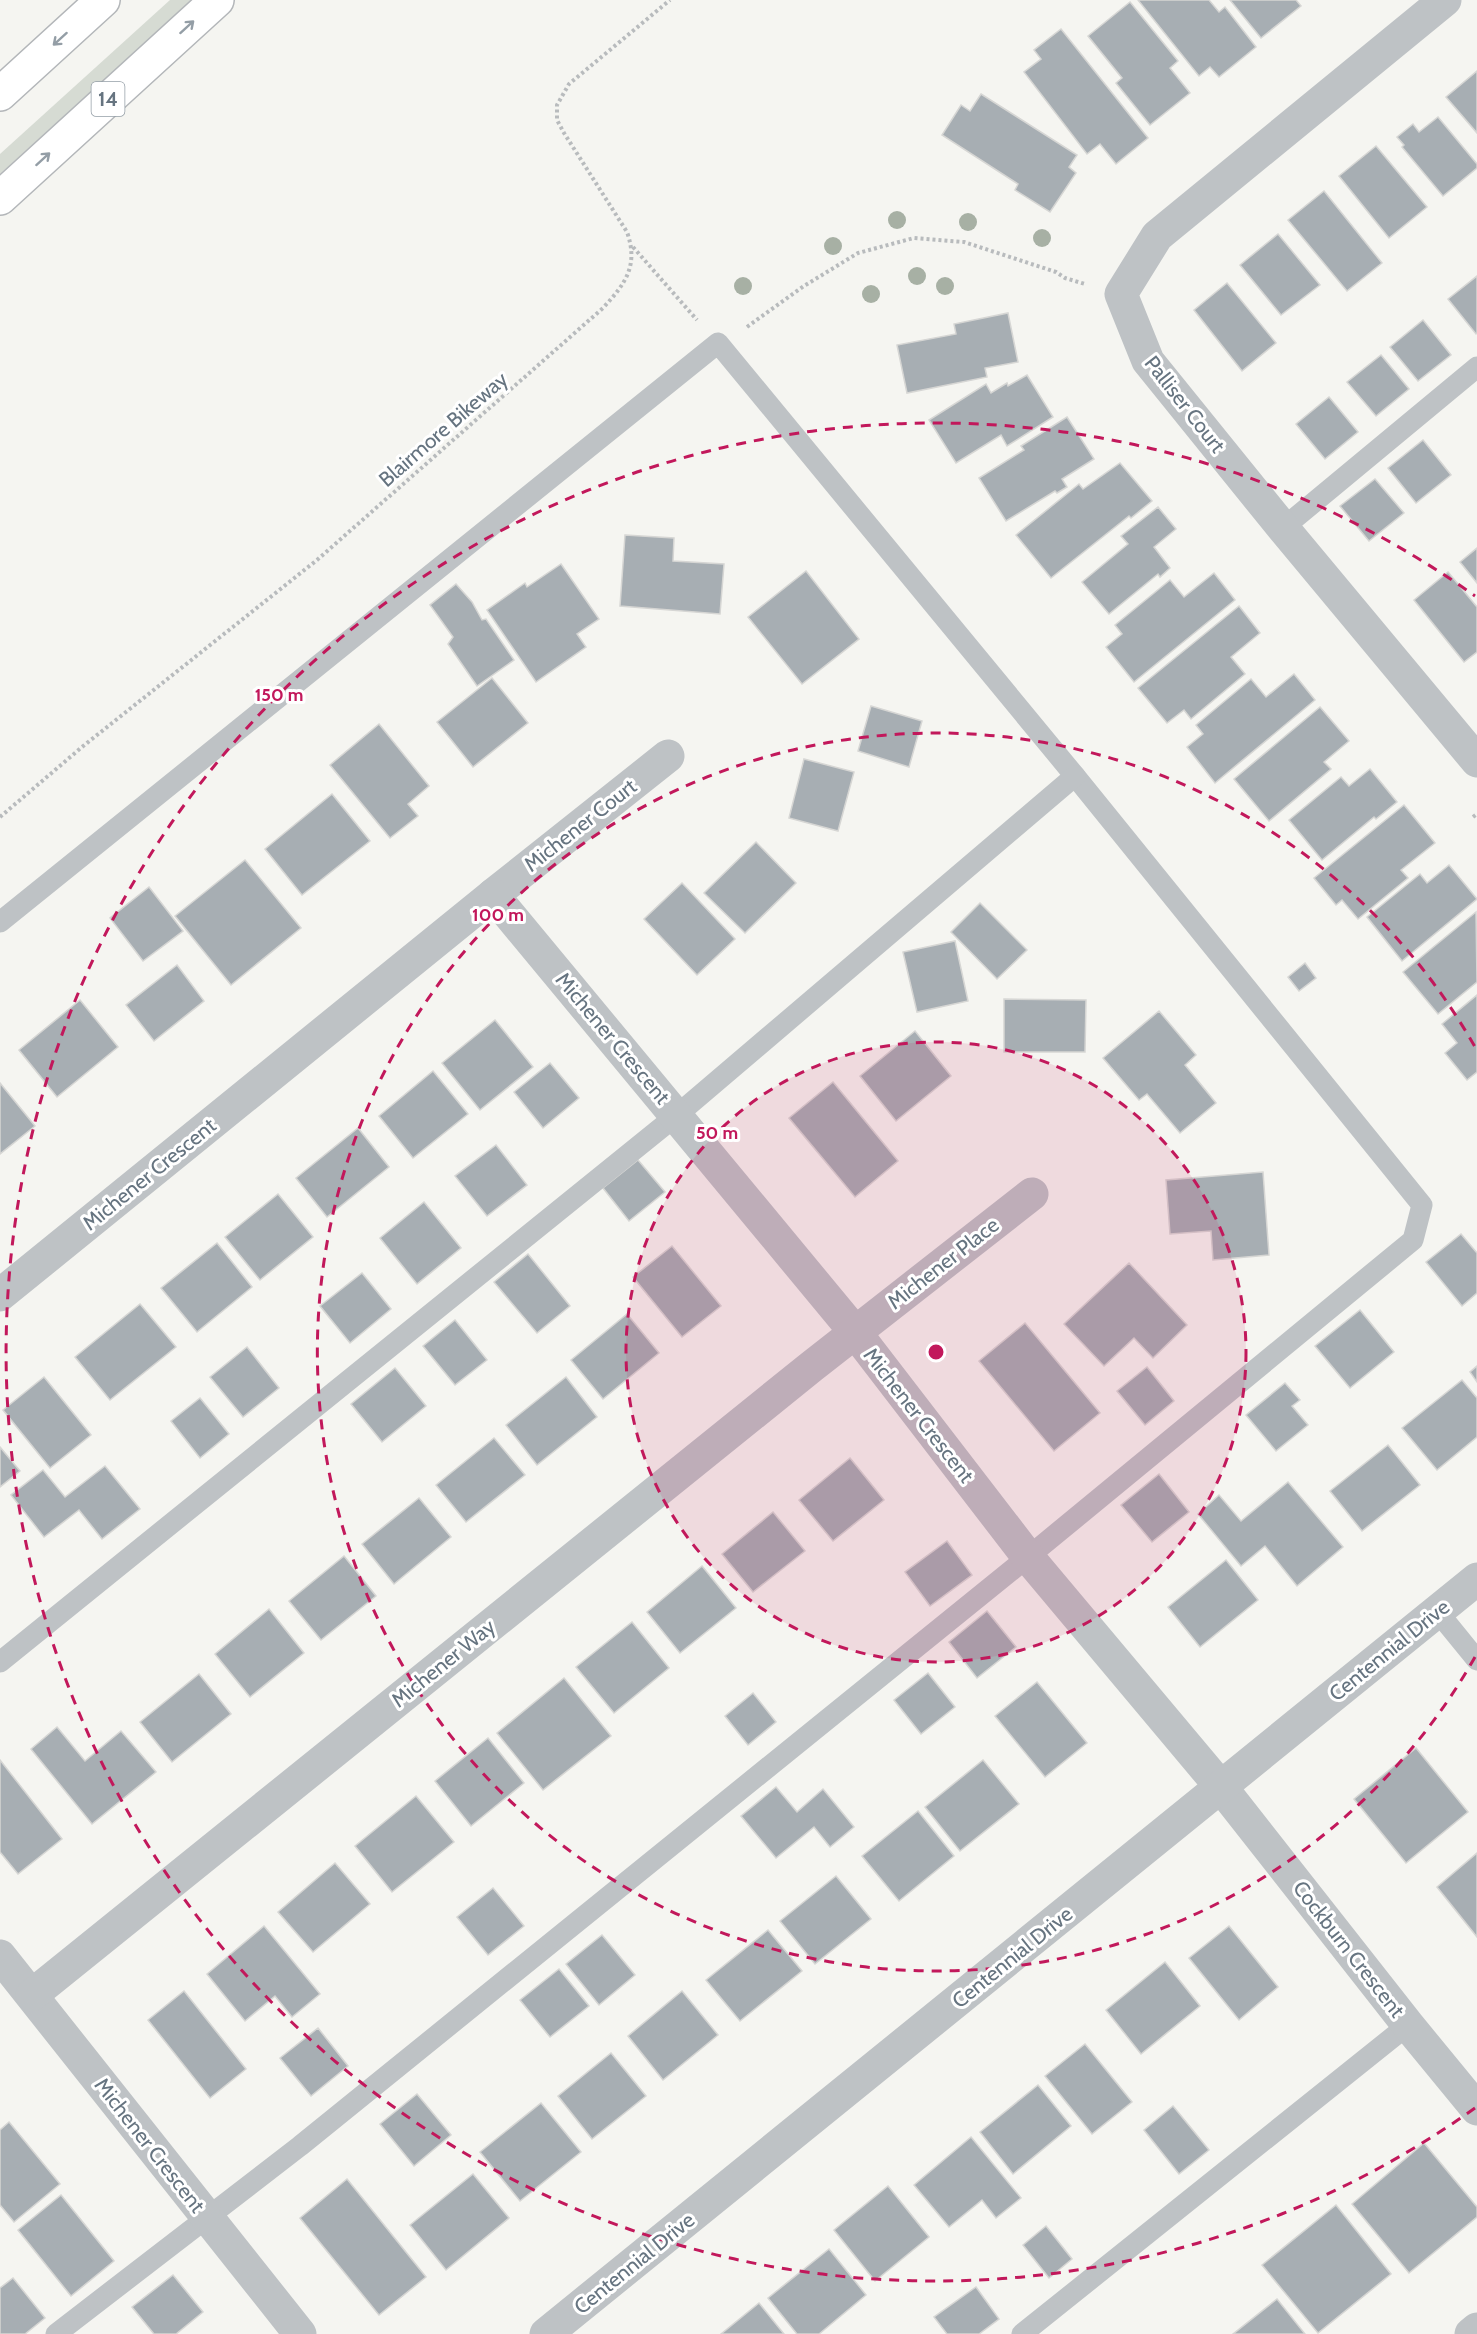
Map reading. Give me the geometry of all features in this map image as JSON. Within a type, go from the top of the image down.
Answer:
[{"type":"highway","points":[[0,94],[103,0]]},
{"type":"highway","name":"14","points":[[0,198],[217,0]]},
{"type":"street","name":"Palliser Court","points":[[1445,0],[1157,236],[1121,294],[1148,361],[1283,528],[1477,760]]},
{"type":"street","name":"Michener Court","points":[[493,895],[668,756]]},
{"type":"street","name":"Michener Crescent","points":[[0,1295],[493,895],[855,1332],[1028,1557],[1221,1787]]},
{"type":"street","name":"Michener Place","points":[[855,1332],[1032,1194]]},
{"type":"street","name":"Michener Way","points":[[32,1995],[855,1332]]},
{"type":"street","name":"Centennial Drive","points":[[546,2334],[1477,1579]]},
{"type":"street","name":"Cockburn Crescent","points":[[1221,1787],[1477,2109]]},
{"type":"street","name":"Michener Crescent","points":[[0,1956],[300,2334]]},
{"type":"street","points":[[1471,2334],[1477,2329]]},
{"type":"lane","points":[[0,922],[718,344],[1075,776],[1422,1205],[1413,1240],[1028,1557],[300,2146],[56,2334]]},
{"type":"lane","points":[[1283,528],[1477,367]]},
{"type":"lane","points":[[0,1662],[677,1115],[1075,776]]},
{"type":"lane","points":[[1437,1611],[1477,1660]]},
{"type":"lane","points":[[1022,2334],[1408,2025]]},
{"type":"path","points":[[670,0],[568,84],[557,105],[557,120],[627,232],[632,246],[718,344],[743,330],[804,286],[858,253],[914,238],[964,242],[1056,272],[1065,278]]},
{"type":"path","name":"Blairmore Bikeway","points":[[0,817],[82,747],[317,561],[603,309],[627,281],[632,246]]},
{"type":"shaded area","points":[[170,0],[192,0],[0,174],[0,154]]},
{"type":"building","points":[[1138,0],[1209,0],[1219,12],[1225,7],[1256,47],[1219,77],[1210,67],[1199,76]]},
{"type":"building","points":[[1230,0],[1296,0],[1301,6],[1261,38]]},
{"type":"building","points":[[1130,2],[1178,61],[1170,68],[1190,93],[1150,125],[1116,83],[1122,78],[1088,36]]},
{"type":"building","points":[[1061,29],[1148,138],[1116,164],[1100,144],[1087,154],[1024,72],[1041,59],[1034,50]]},
{"type":"building","points":[[1477,71],[1477,133],[1446,97]]},
{"type":"building","points":[[981,94],[1077,155],[1069,167],[1076,173],[1050,212],[1015,190],[1018,184],[942,135],[961,105],[970,111]]},
{"type":"building","points":[[1438,117],[1477,164],[1477,168],[1443,196],[1402,147],[1404,145],[1397,137],[1413,124],[1419,132]]},
{"type":"building","points":[[1376,146],[1427,207],[1389,238],[1339,176]]},
{"type":"building","points":[[1324,191],[1382,263],[1347,291],[1288,220]]},
{"type":"building","points":[[1278,234],[1320,285],[1281,315],[1240,265]]},
{"type":"building","points":[[1477,276],[1477,333],[1476,334],[1448,299]]},
{"type":"building","points":[[1227,283],[1276,343],[1242,371],[1194,310]]},
{"type":"building","points":[[1008,313],[1018,362],[985,368],[987,377],[907,393],[897,345],[956,334],[954,324]]},
{"type":"building","points":[[1423,320],[1451,355],[1418,381],[1390,347]]},
{"type":"building","points":[[1381,355],[1409,389],[1376,416],[1347,382]]},
{"type":"building","points":[[1027,375],[1053,417],[1007,446],[1001,435],[956,463],[929,420],[986,384],[991,393]]},
{"type":"building","points":[[1329,397],[1358,432],[1325,459],[1296,424]]},
{"type":"building","points":[[1067,417],[1094,459],[1062,479],[1067,487],[1057,493],[1055,491],[1006,521],[979,478],[1024,450],[1021,446]]},
{"type":"building","points":[[1423,440],[1451,475],[1416,503],[1388,468]]},
{"type":"building","points":[[1120,463],[1152,501],[1131,518],[1129,516],[1051,578],[1016,535],[1079,484],[1083,489]]},
{"type":"building","points":[[1375,479],[1404,513],[1369,541],[1340,506]]},
{"type":"building","points":[[1158,507],[1176,529],[1154,547],[1170,568],[1160,577],[1158,574],[1109,614],[1082,582],[1128,544],[1121,536]]},
{"type":"building","points":[[625,535],[674,538],[673,561],[724,564],[720,614],[620,606]]},
{"type":"building","points":[[1477,548],[1477,583],[1460,562]]},
{"type":"building","points":[[561,564],[599,619],[577,634],[586,647],[536,682],[487,610],[525,583],[527,587]]},
{"type":"building","points":[[806,571],[859,639],[802,684],[748,617]]},
{"type":"building","points":[[1448,572],[1477,607],[1477,652],[1464,662],[1414,600]]},
{"type":"building","points":[[1214,573],[1235,600],[1134,682],[1106,647],[1122,634],[1115,625],[1170,580],[1184,597]]},
{"type":"building","points":[[456,584],[472,602],[482,620],[486,619],[514,660],[477,686],[448,644],[453,637],[430,605]]},
{"type":"building","points":[[1239,606],[1260,633],[1231,657],[1245,674],[1191,719],[1184,710],[1167,723],[1138,688]]},
{"type":"building","points":[[1294,674],[1315,700],[1215,783],[1187,747],[1203,734],[1196,725],[1251,679],[1266,697]]},
{"type":"building","points":[[492,678],[528,723],[473,767],[437,722]]},
{"type":"building","points":[[871,706],[922,721],[909,767],[858,751]]},
{"type":"building","points":[[1320,707],[1349,741],[1324,762],[1331,769],[1269,821],[1234,779]]},
{"type":"building","points":[[379,724],[429,786],[408,804],[418,816],[390,838],[330,765]]},
{"type":"building","points":[[804,759],[854,772],[838,831],[789,818]]},
{"type":"building","points":[[1370,769],[1397,802],[1376,819],[1374,817],[1322,860],[1289,820],[1341,777],[1349,786]]},
{"type":"building","points":[[332,794],[370,841],[302,895],[265,849]]},
{"type":"building","points":[[1404,805],[1435,843],[1401,870],[1408,878],[1358,919],[1342,900],[1336,905],[1314,878]]},
{"type":"building","points":[[756,842],[796,883],[745,933],[704,893]]},
{"type":"building","points":[[245,860],[301,928],[231,985],[175,916]]},
{"type":"building","points":[[1449,865],[1477,899],[1402,961],[1367,917],[1420,874],[1427,883]]},
{"type":"building","points":[[682,883],[735,939],[697,975],[644,919]]},
{"type":"building","points":[[149,887],[183,931],[143,961],[110,918]]},
{"type":"building","points":[[980,903],[1027,950],[997,979],[951,932]]},
{"type":"building","points":[[1476,912],[1477,982],[1438,1014],[1403,972]]},
{"type":"building","points":[[955,941],[968,1001],[917,1012],[903,952]]},
{"type":"building","points":[[1305,963],[1316,978],[1299,991],[1288,977]]},
{"type":"building","points":[[177,965],[204,1001],[154,1041],[126,1005]]},
{"type":"building","points":[[1477,995],[1477,1072],[1467,1080],[1445,1053],[1457,1043],[1442,1024]]},
{"type":"building","points":[[1004,999],[1086,1000],[1085,1052],[1004,1052]]},
{"type":"building","points":[[80,1000],[118,1047],[57,1097],[19,1050]]},
{"type":"building","points":[[1159,1011],[1196,1055],[1185,1065],[1216,1103],[1180,1133],[1147,1094],[1139,1100],[1103,1058]]},
{"type":"building","points":[[495,1020],[533,1067],[480,1110],[442,1063]]},
{"type":"building","points":[[915,1031],[951,1076],[896,1121],[860,1076]]},
{"type":"building","points":[[550,1063],[579,1098],[543,1128],[514,1092]]},
{"type":"building","points":[[433,1071],[468,1114],[413,1158],[379,1116]]},
{"type":"building","points":[[833,1082],[898,1161],[855,1197],[789,1118]]},
{"type":"building","points":[[0,1083],[35,1126],[0,1154]]},
{"type":"building","points":[[358,1128],[389,1167],[327,1217],[296,1178]]},
{"type":"building","points":[[496,1145],[527,1185],[487,1216],[455,1176]]},
{"type":"building","points":[[638,1160],[665,1192],[629,1221],[603,1188]]},
{"type":"building","points":[[1263,1172],[1269,1255],[1213,1260],[1211,1231],[1170,1234],[1166,1180]]},
{"type":"building","points":[[278,1194],[313,1237],[260,1280],[225,1237]]},
{"type":"building","points":[[424,1202],[461,1248],[417,1284],[380,1238]]},
{"type":"building","points":[[1461,1234],[1477,1253],[1477,1293],[1462,1306],[1426,1262]]},
{"type":"building","points":[[217,1243],[252,1287],[197,1332],[161,1288]]},
{"type":"building","points":[[672,1246],[721,1306],[682,1337],[633,1277]]},
{"type":"building","points":[[528,1254],[570,1306],[537,1333],[494,1282]]},
{"type":"building","points":[[1129,1263],[1187,1325],[1153,1358],[1134,1338],[1104,1366],[1064,1324]]},
{"type":"building","points":[[362,1273],[391,1309],[350,1343],[320,1306]]},
{"type":"building","points":[[140,1304],[176,1347],[110,1400],[75,1357]]},
{"type":"building","points":[[1360,1310],[1394,1352],[1350,1388],[1315,1346]]},
{"type":"building","points":[[627,1314],[659,1353],[603,1399],[571,1360]]},
{"type":"building","points":[[455,1320],[487,1360],[455,1385],[423,1346]]},
{"type":"building","points":[[1025,1323],[1100,1413],[1054,1451],[979,1361]]},
{"type":"building","points":[[247,1347],[279,1388],[243,1417],[210,1377]]},
{"type":"building","points":[[1477,1366],[1477,1382],[1470,1372]]},
{"type":"building","points":[[1147,1367],[1174,1401],[1145,1425],[1117,1391]]},
{"type":"building","points":[[395,1368],[426,1406],[382,1442],[351,1404]]},
{"type":"building","points":[[44,1377],[91,1435],[50,1468],[3,1410]]},
{"type":"building","points":[[566,1377],[597,1417],[537,1465],[506,1425]]},
{"type":"building","points":[[1462,1380],[1477,1398],[1477,1437],[1437,1470],[1402,1428]]},
{"type":"building","points":[[1285,1383],[1300,1400],[1292,1406],[1308,1425],[1276,1451],[1246,1415]]},
{"type":"building","points":[[200,1398],[229,1434],[200,1458],[171,1421]]},
{"type":"building","points":[[494,1438],[525,1475],[466,1522],[436,1485]]},
{"type":"building","points":[[1388,1445],[1420,1485],[1362,1531],[1330,1491]]},
{"type":"building","points":[[0,1447],[20,1471],[0,1487]]},
{"type":"building","points":[[850,1458],[884,1500],[833,1541],[799,1500]]},
{"type":"building","points":[[105,1466],[140,1509],[102,1539],[79,1510],[44,1537],[11,1495],[43,1470],[65,1497]]},
{"type":"building","points":[[1159,1474],[1189,1512],[1152,1542],[1121,1505]]},
{"type":"building","points":[[1288,1482],[1343,1547],[1297,1586],[1265,1546],[1241,1566],[1198,1514],[1219,1495],[1241,1521]]},
{"type":"building","points":[[419,1498],[451,1537],[394,1584],[362,1544]]},
{"type":"building","points":[[773,1512],[805,1551],[753,1592],[722,1554]]},
{"type":"building","points":[[947,1541],[972,1575],[930,1606],[905,1572]]},
{"type":"building","points":[[344,1556],[376,1596],[321,1640],[289,1601]]},
{"type":"building","points":[[1226,1560],[1258,1600],[1200,1647],[1168,1607]]},
{"type":"building","points":[[702,1566],[736,1608],[680,1653],[647,1612]]},
{"type":"building","points":[[269,1609],[304,1653],[250,1697],[215,1654]]},
{"type":"building","points":[[987,1611],[1016,1647],[977,1678],[949,1642]]},
{"type":"building","points":[[632,1622],[669,1668],[614,1713],[576,1667]]},
{"type":"building","points":[[928,1673],[955,1707],[921,1734],[894,1700]]},
{"type":"building","points":[[199,1674],[231,1714],[172,1762],[140,1722]]},
{"type":"building","points":[[564,1678],[611,1736],[543,1790],[497,1733]]},
{"type":"building","points":[[1037,1682],[1087,1743],[1045,1777],[995,1716]]},
{"type":"building","points":[[753,1693],[776,1722],[748,1745],[725,1716]]},
{"type":"building","points":[[57,1727],[85,1761],[121,1731],[156,1772],[92,1824],[31,1749]]},
{"type":"building","points":[[488,1738],[524,1783],[471,1826],[435,1781]]},
{"type":"building","points":[[1416,1748],[1468,1812],[1406,1863],[1354,1799]]},
{"type":"building","points":[[0,1760],[62,1839],[18,1874],[0,1852]]},
{"type":"building","points":[[983,1760],[1019,1804],[960,1851],[925,1807]]},
{"type":"building","points":[[776,1787],[797,1812],[823,1789],[854,1827],[830,1847],[814,1827],[776,1858],[741,1816]]},
{"type":"building","points":[[416,1796],[454,1842],[392,1892],[355,1846]]},
{"type":"building","points":[[918,1811],[954,1856],[899,1901],[862,1856]]},
{"type":"building","points":[[1477,1853],[1477,1937],[1437,1887]]},
{"type":"building","points":[[335,1863],[370,1904],[313,1952],[278,1912]]},
{"type":"building","points":[[836,1876],[871,1919],[815,1964],[780,1921]]},
{"type":"building","points":[[493,1888],[524,1926],[488,1955],[457,1917]]},
{"type":"building","points":[[264,1926],[320,1994],[292,2017],[275,1996],[245,2021],[207,1974]]},
{"type":"building","points":[[1229,1926],[1278,1987],[1239,2020],[1189,1958]]},
{"type":"building","points":[[768,1930],[802,1971],[740,2021],[706,1980]]},
{"type":"building","points":[[602,1935],[635,1975],[599,2005],[566,1964]]},
{"type":"building","points":[[1165,1962],[1200,2006],[1141,2054],[1106,2010]]},
{"type":"building","points":[[559,1969],[589,2006],[550,2037],[520,2000]]},
{"type":"building","points":[[184,1991],[246,2069],[210,2098],[148,2020]]},
{"type":"building","points":[[682,1991],[718,2035],[663,2080],[628,2036]]},
{"type":"building","points":[[318,2028],[348,2066],[311,2096],[280,2058]]},
{"type":"building","points":[[1085,2044],[1132,2102],[1092,2134],[1045,2076]]},
{"type":"building","points":[[611,2053],[646,2096],[592,2139],[558,2096]]},
{"type":"building","points":[[1038,2085],[1071,2126],[1013,2174],[980,2132]]},
{"type":"building","points":[[417,2094],[451,2135],[414,2166],[380,2124]]},
{"type":"building","points":[[541,2103],[581,2152],[520,2201],[480,2152]]},
{"type":"building","points":[[1173,2106],[1209,2150],[1179,2174],[1144,2130]]},
{"type":"building","points":[[9,2122],[60,2184],[14,2222],[0,2205],[0,2130]]},
{"type":"building","points":[[971,2137],[1021,2198],[996,2218],[982,2200],[949,2227],[914,2185]]},
{"type":"building","points":[[1424,2143],[1477,2207],[1477,2217],[1409,2273],[1352,2204]]},
{"type":"building","points":[[473,2174],[509,2218],[446,2270],[410,2225]]},
{"type":"building","points":[[347,2179],[426,2277],[379,2315],[300,2218]]},
{"type":"building","points":[[888,2186],[929,2237],[875,2281],[834,2230]]},
{"type":"building","points":[[61,2195],[114,2261],[71,2296],[18,2230]]},
{"type":"building","points":[[1336,2205],[1391,2274],[1318,2333],[1262,2265]]},
{"type":"building","points":[[1046,2226],[1072,2259],[1049,2278],[1023,2245]]},
{"type":"building","points":[[829,2249],[866,2295],[819,2334],[797,2334],[768,2298]]},
{"type":"building","points":[[173,2275],[203,2312],[176,2334],[154,2334],[132,2307]]},
{"type":"building","points":[[13,2278],[45,2318],[25,2334],[0,2334],[0,2288]]},
{"type":"building","points":[[976,2287],[999,2319],[979,2334],[947,2334],[934,2317]]},
{"type":"building","points":[[1277,2299],[1305,2334],[1233,2334]]},
{"type":"building","points":[[759,2303],[784,2334],[721,2334]]}]
